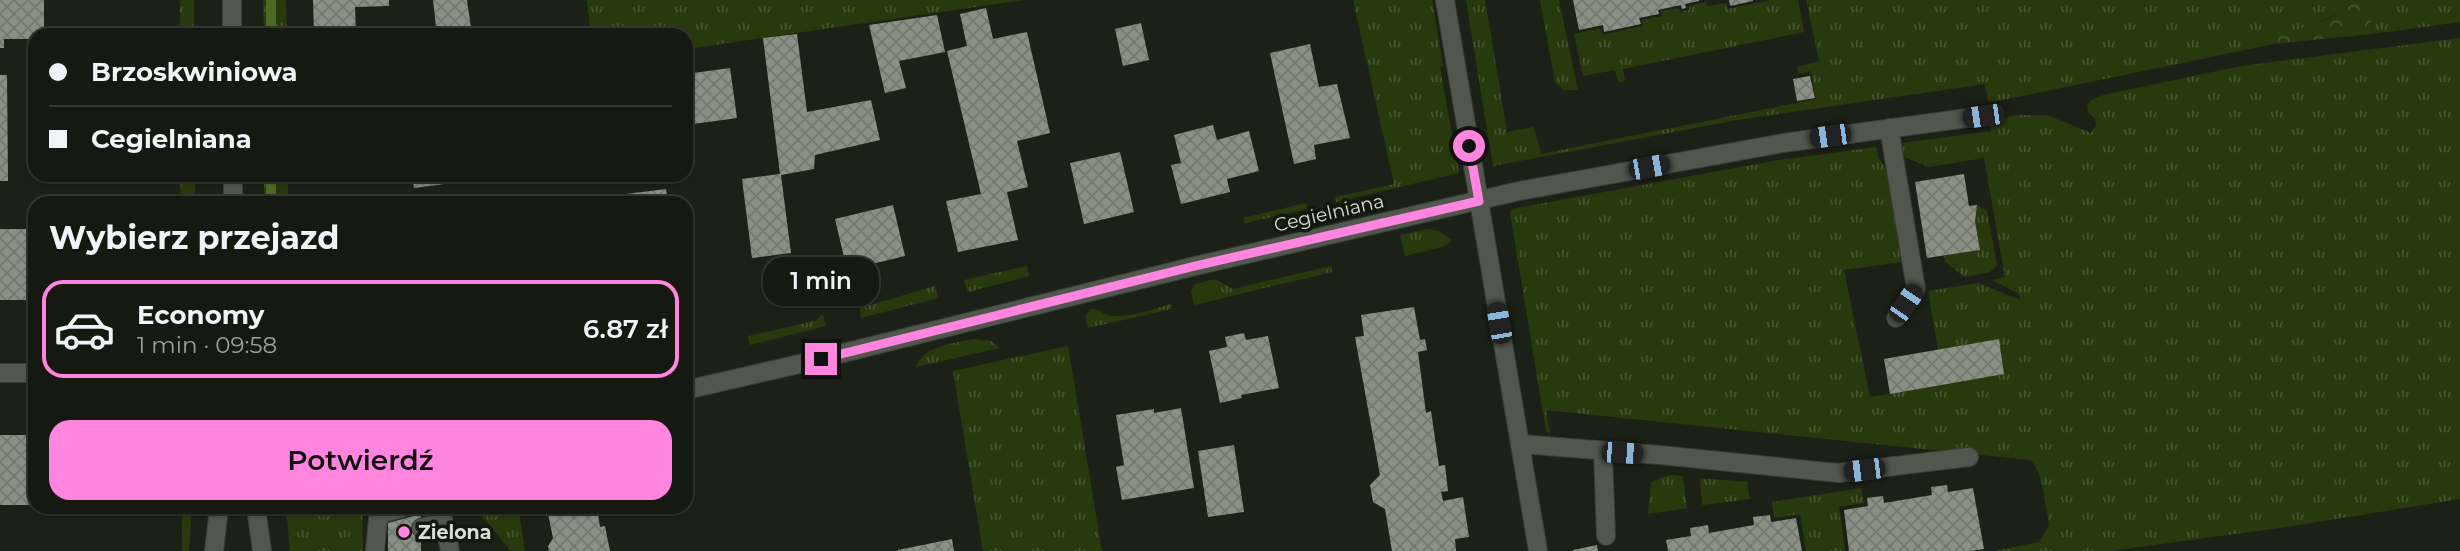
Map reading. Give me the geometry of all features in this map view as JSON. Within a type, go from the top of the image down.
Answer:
[{"type":"street","points":[[232,0],[232,28]]},
{"type":"street","points":[[1445,0],[1538,551]]},
{"type":"street","name":"Cegielniana","points":[[693,388],[1195,266],[1519,191],[1783,143],[1989,115]]},
{"type":"street","points":[[1889,128],[1916,289],[1896,318]]},
{"type":"street","points":[[0,373],[28,373]]},
{"type":"street","points":[[1520,444],[1838,473],[1969,457]]},
{"type":"street","points":[[1603,452],[1606,536]]},
{"type":"street","points":[[216,551],[219,514]]},
{"type":"street","points":[[257,514],[262,551]]},
{"type":"street","points":[[380,542],[376,523],[380,516],[386,514]]},
{"type":"street","points":[[421,528],[442,515],[450,551]]},
{"type":"green space","points":[[180,0],[194,0],[194,28],[180,28]]},
{"type":"green space","points":[[263,0],[286,0],[287,28],[264,28]]},
{"type":"green space","points":[[587,0],[1024,0],[693,48],[693,28],[590,28]]},
{"type":"green space","points":[[1353,0],[1432,0],[1443,66],[1440,67],[1459,173],[1336,202],[1335,197],[1394,184]]},
{"type":"green space","points":[[1466,0],[1485,0],[1507,132],[1534,127],[1541,154],[1816,99],[1811,71],[1799,74],[1797,67],[1819,61],[1806,0],[2331,0],[2337,4],[2337,14],[2305,28],[2268,35],[2267,42],[2274,44],[1993,102],[1988,101],[1985,84],[1737,120],[1493,166]]},
{"type":"green space","points":[[1540,0],[1559,0],[1578,90],[1564,90],[1555,82]]},
{"type":"green space","points":[[1770,0],[1798,0],[1804,32],[1623,69],[1625,81],[1618,82],[1615,70],[1583,76],[1574,34],[1601,28],[1602,35],[1643,26],[1642,20],[1662,16],[1661,11],[1679,8],[1680,12],[1689,10],[1689,6],[1706,2],[1707,6],[1727,3],[1728,9]]},
{"type":"green space","points":[[2331,0],[2370,0],[2372,34],[2267,43],[2265,37],[2268,34],[2305,28],[2336,15],[2337,4]]},
{"type":"green space","points":[[2370,0],[2460,0],[2460,22],[2372,34]]},
{"type":"green space","points":[[2460,38],[2460,499],[2287,527],[2110,551],[1994,551],[2039,542],[2049,526],[2041,480],[2030,460],[1546,410],[1550,434],[1546,431],[1510,213],[1512,209],[1773,161],[1876,147],[1878,157],[1887,170],[1901,262],[1844,270],[1870,397],[2004,374],[1999,339],[1938,350],[1928,291],[1978,283],[2020,300],[2019,294],[1992,280],[2005,277],[1984,158],[1929,167],[1904,157],[1902,143],[1991,131],[1990,120],[2017,115],[2047,115],[2091,133],[2096,126],[2095,119],[2088,112],[2087,105],[2103,95],[2241,66]]},
{"type":"green space","points":[[180,182],[195,182],[195,196],[181,196]]},
{"type":"green space","points":[[264,182],[288,182],[288,196],[264,196]]},
{"type":"green space","points":[[1306,203],[1307,209],[1245,223],[1243,218]]},
{"type":"green space","points":[[1977,205],[1987,211],[1997,265],[1990,272],[1965,277],[1945,262],[1944,256],[1979,250],[1975,221]]},
{"type":"green space","points":[[1427,229],[1439,231],[1452,240],[1446,246],[1405,256],[1400,235]]},
{"type":"green space","points":[[1027,266],[1029,276],[968,292],[964,280]]},
{"type":"green space","points":[[1331,266],[1332,272],[1194,305],[1191,291],[1195,284],[1215,279],[1233,289]]},
{"type":"green space","points":[[935,286],[938,298],[861,318],[859,304],[863,307]]},
{"type":"green space","points":[[1171,304],[1172,309],[1088,328],[1085,317],[1090,309],[1123,316]]},
{"type":"green space","points":[[823,314],[826,326],[750,345],[748,336],[815,321]]},
{"type":"green space","points":[[973,339],[991,341],[1000,348],[916,367],[926,354],[933,350]]},
{"type":"green space","points":[[1068,346],[1102,551],[983,551],[953,371]]},
{"type":"green space","points":[[1669,475],[1683,476],[1687,508],[1648,514],[1651,482]]},
{"type":"green space","points":[[1700,478],[1747,482],[1750,499],[1702,505]]},
{"type":"green space","points":[[1861,488],[1864,503],[1839,507],[1845,551],[1806,551],[1800,514],[1774,518],[1772,502]]},
{"type":"green space","points":[[182,514],[192,514],[189,551],[182,551]]},
{"type":"green space","points":[[287,514],[362,514],[363,551],[290,551]]},
{"type":"green space","points":[[480,514],[519,514],[525,551],[511,551]]},
{"type":"building","points":[[0,0],[44,0],[44,28],[28,28],[28,39],[4,39],[4,48],[0,48]]},
{"type":"building","points":[[313,0],[389,0],[389,6],[355,7],[356,28],[314,28]]},
{"type":"building","points":[[433,0],[467,0],[471,28],[436,28]]},
{"type":"building","points":[[1573,0],[1699,1],[1685,4],[1686,8],[1682,9],[1681,5],[1658,10],[1659,14],[1639,18],[1641,24],[1604,32],[1603,25],[1579,30]]},
{"type":"building","points":[[1729,0],[1753,0],[1753,1],[1730,6]]},
{"type":"building","points":[[986,8],[993,39],[1027,32],[1050,133],[1017,141],[1028,187],[1007,192],[1018,240],[958,252],[946,201],[981,194],[947,51],[967,46],[960,14]]},
{"type":"building","points":[[937,15],[945,52],[899,61],[906,88],[885,93],[869,25]]},
{"type":"building","points":[[1141,23],[1149,60],[1123,66],[1115,29]]},
{"type":"building","points":[[797,34],[807,112],[871,100],[880,140],[815,155],[814,169],[781,175],[791,253],[752,258],[742,179],[780,174],[763,38]]},
{"type":"building","points":[[1310,44],[1319,87],[1337,84],[1350,138],[1314,145],[1316,159],[1294,164],[1270,53]]},
{"type":"building","points":[[730,68],[737,118],[693,124],[693,73]]},
{"type":"building","points":[[0,75],[7,75],[8,181],[0,181]]},
{"type":"building","points":[[1810,76],[1815,98],[1797,101],[1793,79]]},
{"type":"building","points":[[1213,125],[1217,140],[1249,131],[1259,171],[1227,179],[1230,192],[1181,204],[1171,165],[1181,163],[1174,135]]},
{"type":"building","points":[[1120,152],[1134,212],[1084,224],[1070,163]]},
{"type":"building","points":[[1964,174],[1969,206],[1977,205],[1975,221],[1980,250],[1927,258],[1915,182]]},
{"type":"building","points":[[413,182],[460,182],[414,188]]},
{"type":"building","points":[[666,189],[667,196],[618,196]]},
{"type":"building","points":[[893,205],[905,256],[847,270],[835,219]]},
{"type":"building","points":[[0,229],[28,229],[28,300],[0,300]]},
{"type":"building","points":[[1414,307],[1420,340],[1425,339],[1427,350],[1418,352],[1426,413],[1431,411],[1439,466],[1445,465],[1448,491],[1441,492],[1443,501],[1463,497],[1469,537],[1455,539],[1456,551],[1392,551],[1385,509],[1373,502],[1370,485],[1380,475],[1355,337],[1364,336],[1361,315]]},
{"type":"building","points":[[1244,333],[1246,340],[1268,336],[1279,388],[1241,395],[1242,398],[1220,403],[1209,351],[1227,347],[1225,337]]},
{"type":"building","points":[[1999,339],[2004,374],[1890,394],[1884,359]]},
{"type":"building","points":[[1181,408],[1194,488],[1122,500],[1116,467],[1124,465],[1116,415]]},
{"type":"building","points":[[0,435],[28,435],[28,505],[0,505]]},
{"type":"building","points":[[1234,445],[1244,512],[1208,517],[1198,451]]},
{"type":"building","points":[[1947,485],[1948,492],[1973,488],[1984,549],[1849,551],[1844,510],[1868,506],[1867,498],[1883,496],[1884,503],[1932,495],[1931,487]]},
{"type":"building","name":"Zielona","points":[[421,514],[421,551],[388,551],[388,523]]},
{"type":"building","points":[[548,514],[598,514],[600,527],[605,526],[610,551],[549,551],[548,546],[553,538]]},
{"type":"building","points":[[1770,515],[1771,522],[1796,518],[1802,551],[1668,551],[1666,540],[1691,536],[1690,528],[1708,525],[1709,533],[1754,525],[1753,517]]},
{"type":"building","points":[[952,539],[954,551],[898,551],[898,550]]},
{"type":"building","points":[[1597,545],[1598,551],[1573,551],[1573,550]]},
{"type":"waterway","points":[[271,0],[271,28]]},
{"type":"waterway","points":[[271,182],[271,196]]},
{"type":"place","name":"Zielona","points":[[404,532]]},
{"type":"route","points":[[821,359],[1195,266],[1479,201],[1469,146]]}]
